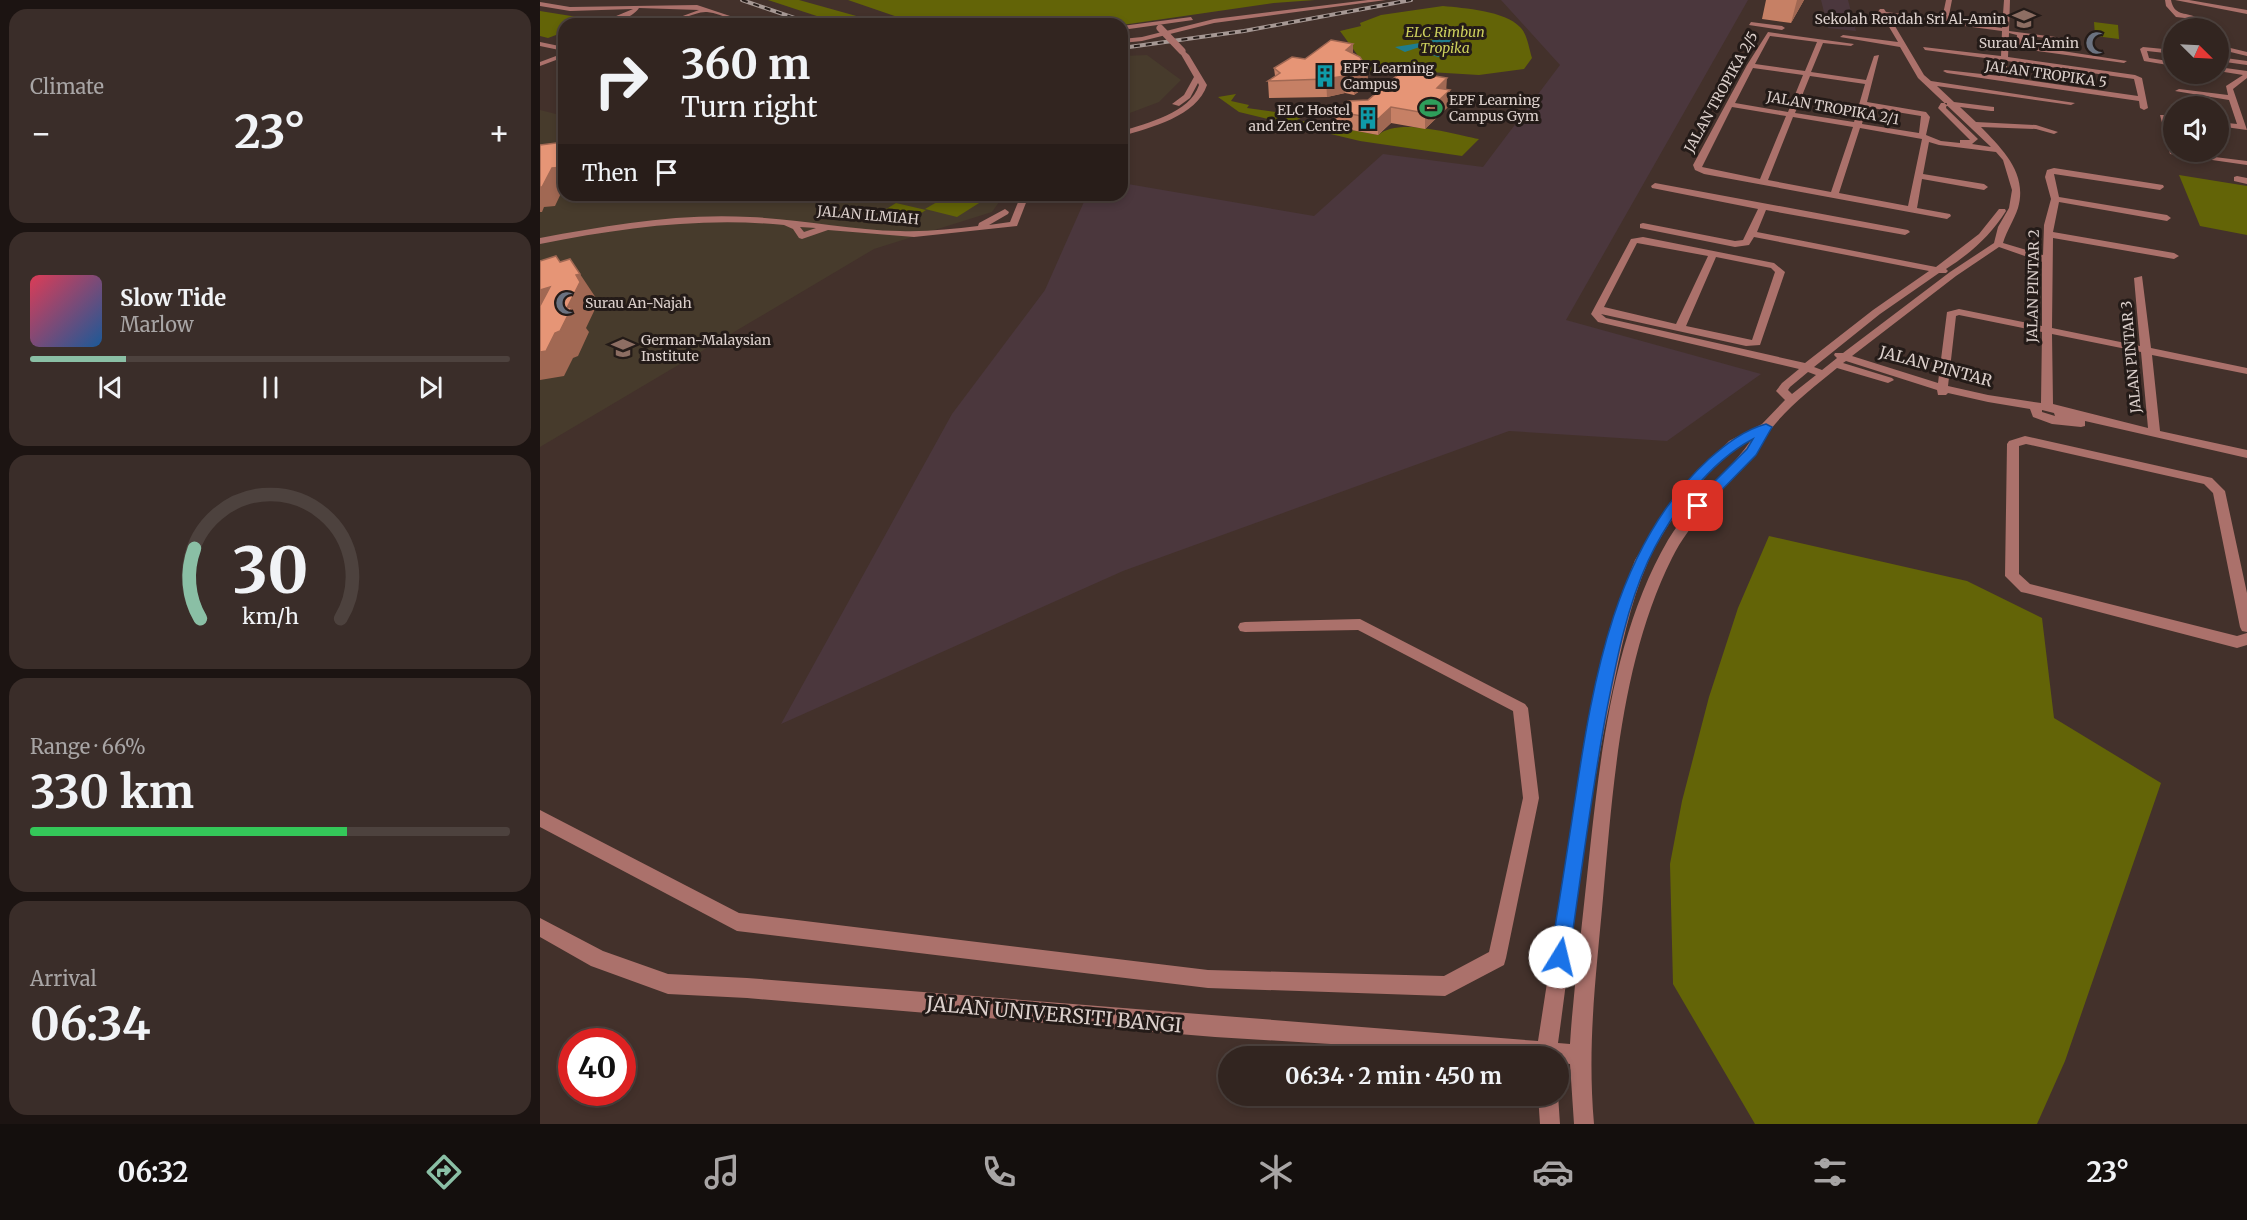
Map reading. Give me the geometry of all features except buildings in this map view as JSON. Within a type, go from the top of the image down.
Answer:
[{"type":"street","points":[[1128,28],[1158,26],[1363,0]]},
{"type":"street","points":[[1128,40],[1214,21],[1383,0]]},
{"type":"street","points":[[1946,22],[1949,0]]},
{"type":"street","points":[[2003,80],[2007,0]]},
{"type":"street","points":[[2168,0],[2169,6],[2178,16],[2193,17],[2181,0]]},
{"type":"street","points":[[2181,0],[2247,12]]},
{"type":"street","points":[[540,2],[570,9],[685,6],[707,9],[734,18]]},
{"type":"street","points":[[617,18],[632,13],[638,7]]},
{"type":"street","points":[[681,18],[707,9]]},
{"type":"street","points":[[1883,14],[2005,32]]},
{"type":"street","points":[[1883,14],[2068,39]]},
{"type":"street","points":[[1792,400],[1782,391],[1806,367],[1910,287],[1950,263],[1985,236],[2006,205],[2008,189],[1993,148],[1974,123],[1913,77],[1894,44],[1883,14]]},
{"type":"street","points":[[1584,1124],[1580,1055],[1603,813],[1623,690],[1638,622],[1665,558],[1698,506],[1752,452],[1766,427],[1792,400],[1953,274],[1998,244],[2003,226],[2013,208],[2016,190],[2007,159],[1948,105],[1921,76],[1883,14]]},
{"type":"street","points":[[1751,24],[1903,45]]},
{"type":"street","points":[[1128,129],[1177,104],[1187,96],[1197,78],[1189,59],[1158,26]]},
{"type":"street","name":"JALAN TROPIKA 2/5","points":[[1764,182],[1704,171],[1697,165],[1750,65],[1770,33],[1821,40]]},
{"type":"street","points":[[2020,33],[2019,45],[2022,47],[2124,61]]},
{"type":"street","points":[[1851,44],[1821,40],[1764,182],[1947,216]]},
{"type":"street","points":[[540,44],[558,53]]},
{"type":"street","points":[[1925,48],[2135,77],[2138,78],[2144,108]]},
{"type":"street","points":[[2163,51],[2143,49],[2146,60],[2163,62]]},
{"type":"street","points":[[2229,50],[2247,54]]},
{"type":"street","points":[[540,51],[558,55]]},
{"type":"street","points":[[540,65],[553,54]]},
{"type":"street","points":[[1834,195],[1877,56]]},
{"type":"street","points":[[540,65],[558,58]]},
{"type":"street","points":[[2229,61],[2247,63]]},
{"type":"street","points":[[1750,65],[1870,83]]},
{"type":"street","name":"JALAN TROPIKA 5","points":[[1947,71],[2142,99]]},
{"type":"street","points":[[2229,71],[2247,74]]},
{"type":"street","points":[[2229,125],[2245,127],[2229,88],[2247,74]]},
{"type":"street","points":[[1929,83],[2071,103]]},
{"type":"street","points":[[2231,85],[2247,89]]},
{"type":"street","points":[[2179,91],[2233,98]]},
{"type":"street","name":"JALAN TROPIKA 2/1","points":[[1729,104],[1927,138]]},
{"type":"street","points":[[1864,104],[1923,114],[1926,117],[1927,138],[1912,210]]},
{"type":"street","points":[[1963,142],[1973,142],[1974,139],[1942,108],[1948,105],[1991,109]]},
{"type":"street","points":[[1974,123],[2036,127],[2054,132]]},
{"type":"street","points":[[1927,138],[1993,148]]},
{"type":"street","points":[[1927,138],[1940,138],[1993,148]]},
{"type":"street","points":[[2229,160],[2247,163]]},
{"type":"street","name":"JALAN PINTAR 2","points":[[2047,413],[2047,260],[2048,234],[2055,200],[2049,177],[2050,172],[2160,187]]},
{"type":"street","points":[[1919,176],[1984,188]]},
{"type":"street","points":[[1655,186],[1905,232]]},
{"type":"street","points":[[2055,200],[2167,218]]},
{"type":"street","name":"JALAN ILMIAH","points":[[540,241],[615,228],[682,220],[736,219],[784,222],[796,227],[802,236],[835,227],[903,234],[938,234],[1014,224],[1023,201]]},
{"type":"street","points":[[1001,226],[1010,203]]},
{"type":"street","points":[[970,231],[1010,203]]},
{"type":"street","points":[[1643,226],[1735,244],[1746,243],[1766,207]]},
{"type":"street","points":[[1752,234],[1953,274]]},
{"type":"street","points":[[2048,234],[2174,256]]},
{"type":"street","points":[[1598,309],[1746,343],[1756,343],[1780,272],[1774,266],[1643,240],[1634,241],[1598,309],[1596,314],[1602,320],[1806,367],[1823,374]]},
{"type":"street","points":[[1998,244],[2047,260]]},
{"type":"street","points":[[1680,327],[1713,254]]},
{"type":"street","points":[[1901,262],[1950,263]]},
{"type":"street","points":[[1901,262],[1916,278],[1910,287]]},
{"type":"street","name":"JALAN PINTAR 3","points":[[2139,278],[2154,434]]},
{"type":"street","points":[[1942,391],[1951,314],[1959,312],[2247,371]]},
{"type":"street","name":"JALAN PINTAR","points":[[1826,351],[1840,361],[1871,376],[2021,405],[2078,423],[2247,461]]},
{"type":"street","points":[[2038,443],[2047,413]]},
{"type":"street","points":[[2047,413],[2053,446]]},
{"type":"street","name":"JALAN PINTAR","points":[[2047,413],[2247,454]]},
{"type":"street","points":[[1547,1046],[1590,757],[1621,616],[1642,560],[1680,498],[1733,444],[1766,427]]},
{"type":"street","points":[[2247,627],[2219,491],[2216,486],[2208,481],[2025,440],[2013,444],[2012,576],[2017,582],[2026,588],[2237,642],[2247,639]]},
{"type":"street","points":[[540,818],[737,922],[1208,979],[1445,986],[1497,958],[1531,798],[1520,708],[1360,624],[1245,627]]},
{"type":"street","name":"JALAN UNIVERSITI BANGI","points":[[540,927],[598,959],[668,984],[1457,1046]]},
{"type":"street","name":"JALAN UNIVERSITI BANGI","points":[[1569,1054],[1580,1055]]},
{"type":"street","points":[[1549,1106],[1550,1124]]},
{"type":"shaded area","points":[[1501,0],[1748,0],[1566,320],[1761,374],[1667,441],[1509,431],[1123,571],[781,724],[952,414],[1045,290],[1084,201],[1128,201],[1128,184],[1314,216],[1383,154],[1483,167],[1560,65]]},
{"type":"shaded area","points":[[1821,0],[1848,0],[1856,31],[1828,28]]},
{"type":"shaded area","points":[[1147,55],[1181,80],[1159,102],[1128,114],[1128,56]]},
{"type":"shaded area","name":"German-Malaysian Institute","points":[[540,110],[558,114],[558,201],[1000,201],[992,212],[874,249],[540,447]]},
{"type":"green space","points":[[768,0],[799,0],[864,18],[823,18]]},
{"type":"green space","points":[[848,0],[1315,0],[1274,3],[1128,24],[1128,18],[900,18]]},
{"type":"green space","name":"ELC Rimbun Tropika","points":[[1443,6],[1484,11],[1505,17],[1520,27],[1524,33],[1532,58],[1524,69],[1479,75],[1412,71],[1372,75],[1340,31],[1361,26],[1360,23],[1381,15]]},
{"type":"green space","points":[[540,11],[584,18],[558,18],[558,34],[548,38],[540,36]]},
{"type":"green space","points":[[2094,22],[2118,25],[2119,39],[2095,36]]},
{"type":"green space","points":[[1236,94],[1231,101],[1249,105],[1247,108],[1298,115],[1305,109],[1305,112],[1310,113],[1297,120],[1378,135],[1399,127],[1412,127],[1479,139],[1462,156],[1360,141],[1239,112],[1218,97]]},
{"type":"green space","points":[[2179,175],[2247,186],[2247,235],[2200,226]]},
{"type":"green space","points":[[939,201],[982,201],[957,217],[925,209]]},
{"type":"green space","points":[[896,203],[926,210],[909,221],[880,213]]},
{"type":"green space","points":[[1769,536],[1967,581],[2042,618],[2054,718],[2161,783],[2065,1061],[2037,1124],[1755,1124],[1673,984],[1670,864],[1682,801],[1709,697],[1738,608]]},
{"type":"water","points":[[1449,35],[1454,36],[1451,40],[1455,49],[1445,51],[1444,55],[1438,57],[1429,54],[1434,49],[1427,47],[1405,52],[1395,47],[1426,42]]},
{"type":"railway","points":[[742,0],[794,18]]},
{"type":"railway","points":[[1128,47],[1244,31],[1411,0]]},
{"type":"place","name":"Sekolah Rendah Sri Al-Amin","points":[[2024,19]]},
{"type":"place","name":"Surau Al-Amin","points":[[2097,43]]},
{"type":"place","name":"EPF Learning Campus","points":[[1325,76]]},
{"type":"place","name":"EPF Learning Campus Gym","points":[[1431,108]]},
{"type":"place","name":"ELC Hostel and Zen Centre","points":[[1368,118]]},
{"type":"place","name":"Surau An-Najah","points":[[567,303]]},
{"type":"place","name":"German-Malaysian Institute","points":[[623,348]]},
{"type":"route","points":[[1560,957],[1590,757],[1604,683],[1621,616],[1642,560],[1680,498],[1707,468],[1733,444],[1766,427],[1752,452],[1698,506]]}]
